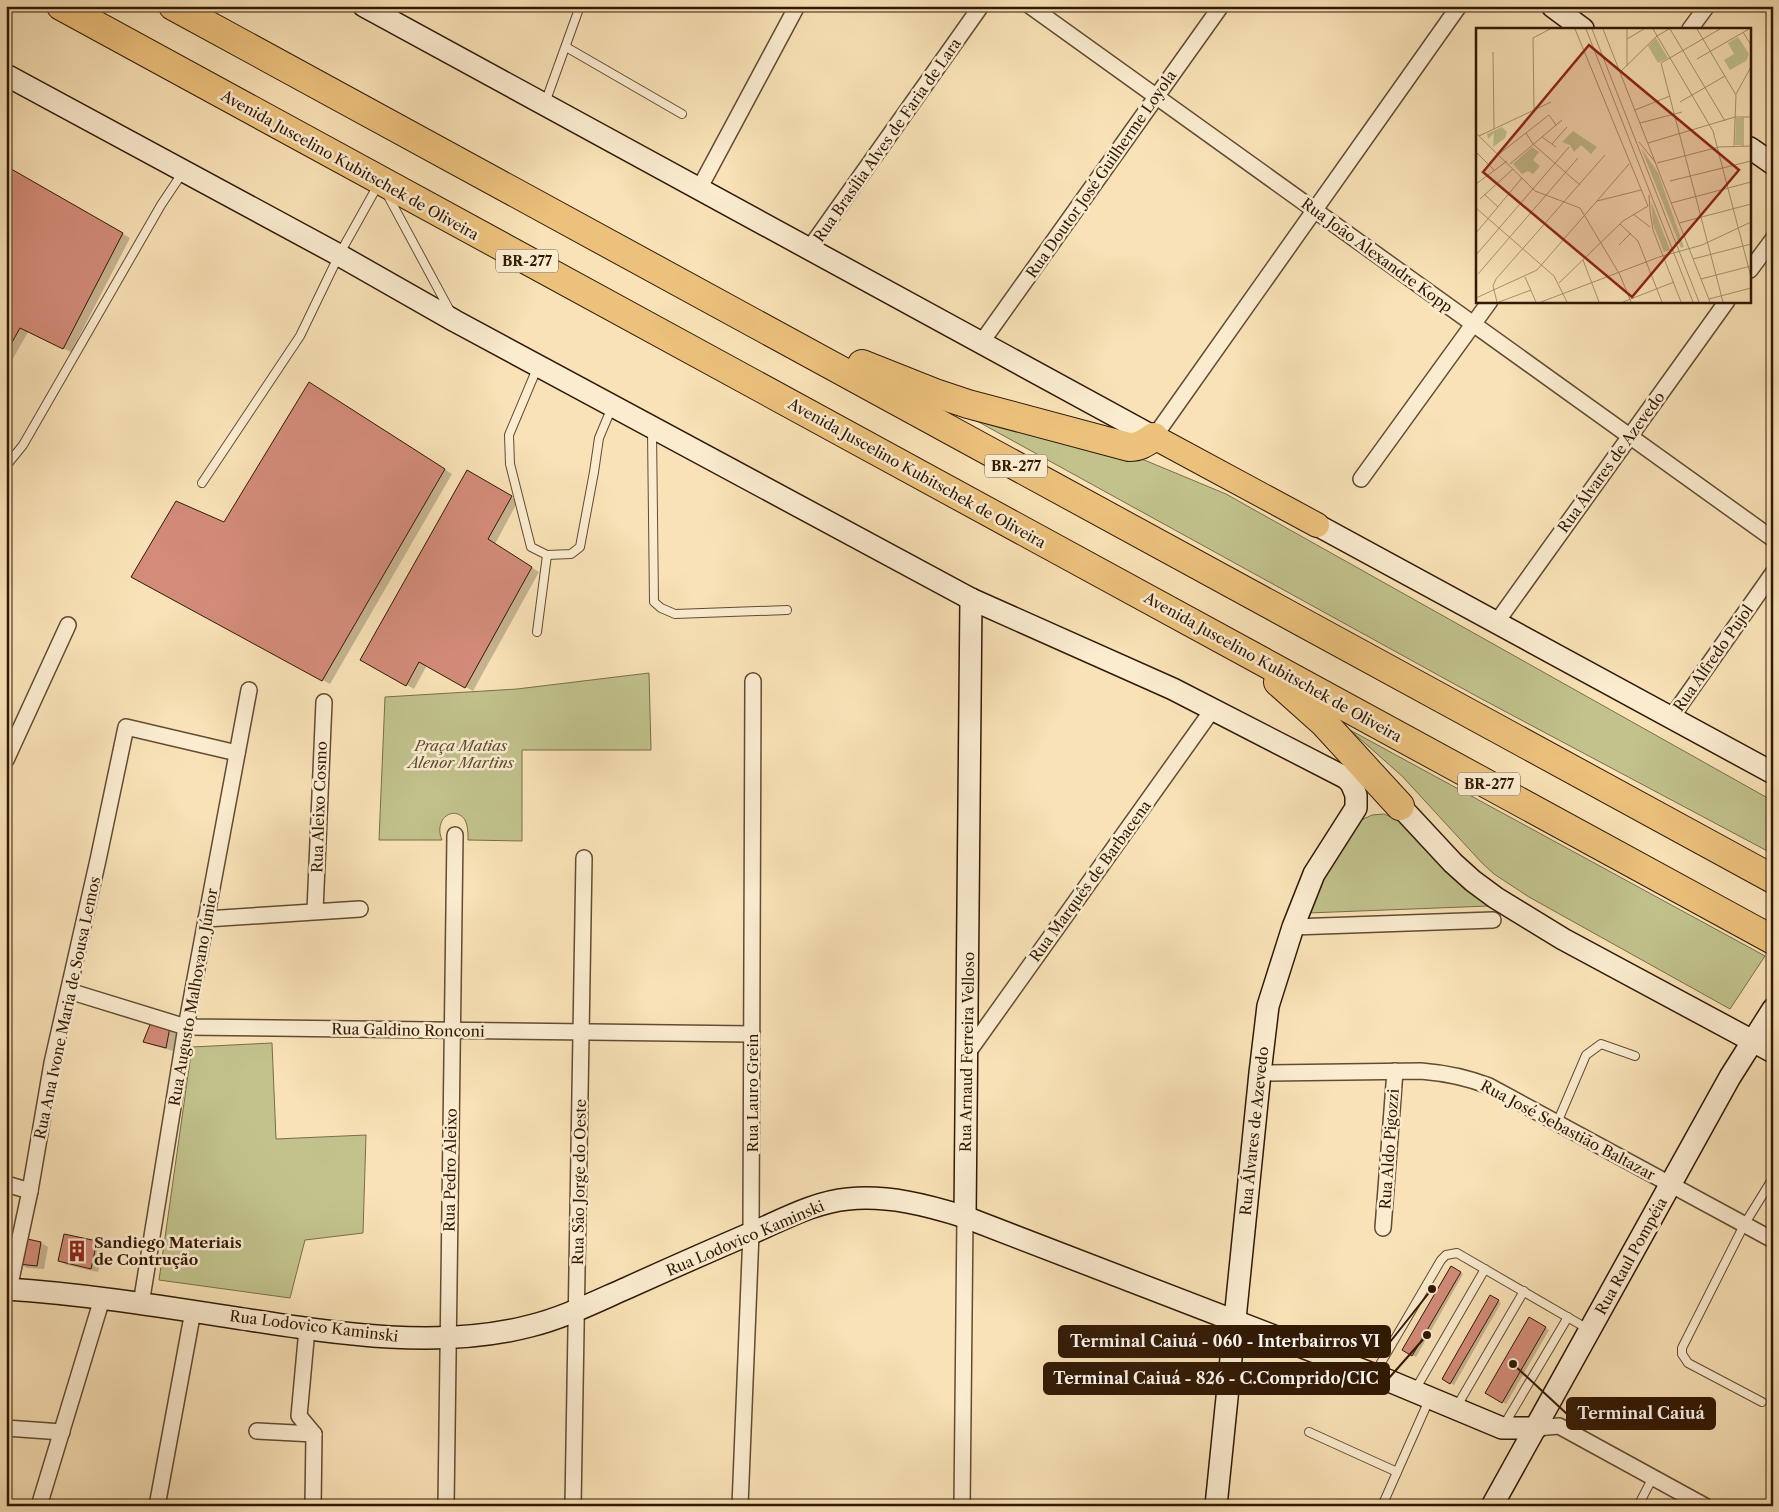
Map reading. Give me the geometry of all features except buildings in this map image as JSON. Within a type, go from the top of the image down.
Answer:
[{"type":"highway","name":"Avenida Juscelino Kubitschek de Oliveira","points":[[61,6],[1773,940]]},
{"type":"highway","name":"BR-277","points":[[173,6],[1772,879]]},
{"type":"highway","points":[[723,305],[900,380],[968,404],[1129,447],[1144,445],[1154,437]]},
{"type":"highway","points":[[1242,649],[1317,717],[1400,806]]},
{"type":"main road","points":[[1154,437],[1316,525]]},
{"type":"street","points":[[699,189],[797,6]]},
{"type":"street","name":"Rua Brasília Alves de Faria de Lara","points":[[810,249],[981,6]]},
{"type":"street","name":"Rua João Alexandre Kopp","points":[[1030,6],[1773,539]]},
{"type":"street","name":"Rua Doutor José Guilherme Loyola","points":[[981,343],[1221,6]]},
{"type":"street","points":[[370,8],[1154,437],[1459,6]]},
{"type":"street","points":[[1552,6],[1582,28]]},
{"type":"street","points":[[1691,28],[1706,6]]},
{"type":"street","points":[[6,75],[339,255],[455,321],[971,599],[1129,669],[1213,709]]},
{"type":"street","points":[[1752,149],[1773,164]]},
{"type":"street","points":[[1752,267],[1773,238]]},
{"type":"street","points":[[1361,479],[1489,302]]},
{"type":"street","name":"Rua Álvares de Azevedo","points":[[1496,623],[1726,302]]},
{"type":"street","points":[[1316,525],[1773,773]]},
{"type":"street","name":"Rua Alfredo Pujol","points":[[1671,718],[1773,573]]},
{"type":"street","name":"Rua Arnaud Ferreira Velloso","points":[[962,1506],[971,599]]},
{"type":"street","points":[[6,760],[68,625]]},
{"type":"street","name":"Rua Lauro Grein","points":[[740,1506],[751,1233],[753,680]]},
{"type":"street","name":"Rua Augusto Malhovano Júnior","points":[[141,1304],[186,1027],[249,690]]},
{"type":"street","name":"Rua Aleixo Cosmo","points":[[315,912],[324,702]]},
{"type":"street","name":"Rua Álvares de Azevedo","points":[[1213,709],[1346,778],[1356,795],[1356,808],[1314,874],[1293,927],[1268,1006],[1216,1506]]},
{"type":"street","name":"Rua Marquês de Barbacena","points":[[966,1054],[1213,709]]},
{"type":"street","name":"Rua Ana Ivone Maria de Sousa Lemos","points":[[8,1289],[30,1190],[52,1063],[126,727],[237,752]]},
{"type":"street","points":[[1400,806],[1453,863],[1496,898],[1563,939],[1773,1052]]},
{"type":"street","name":"Rua Pedro Aleixo","points":[[446,1506],[455,834]]},
{"type":"street","name":"Rua São Jorge do Oeste","points":[[573,1506],[584,858]]},
{"type":"street","points":[[206,919],[360,909]]},
{"type":"street","points":[[1293,927],[1493,920]]},
{"type":"street","name":"Rua Galdino Ronconi","points":[[69,991],[186,1027],[752,1034]]},
{"type":"street","name":"Rua Raul Pompéia","points":[[1492,1506],[1670,1184],[1752,1041],[1773,1009]]},
{"type":"street","name":"Rua José Sebastião Baltazar","points":[[1260,1073],[1395,1071],[1446,1073],[1468,1078],[1489,1086],[1773,1240]]},
{"type":"street","name":"Rua Aldo Pigozzi","points":[[1383,1228],[1395,1071]]},
{"type":"street","points":[[6,1184],[30,1190]]},
{"type":"street","name":"Rua Lodovico Kaminski","points":[[8,1289],[102,1299],[307,1328],[388,1337],[448,1337],[506,1332],[544,1322],[576,1310],[803,1210],[846,1199],[892,1199],[920,1204],[965,1217],[1375,1375],[1502,1428],[1559,1426],[1705,1506]]},
{"type":"street","points":[[39,1506],[102,1299]]},
{"type":"street","points":[[156,1506],[193,1311]]},
{"type":"street","points":[[307,1328],[299,1416],[314,1434],[313,1506]]},
{"type":"street","points":[[6,1428],[62,1432]]},
{"type":"street","points":[[256,1432],[314,1434]]},
{"type":"lane","points":[[545,105],[580,6]]},
{"type":"lane","points":[[566,47],[682,114]]},
{"type":"lane","points":[[6,466],[23,445],[161,205],[184,171]]},
{"type":"lane","points":[[202,483],[300,336],[339,255],[380,181]]},
{"type":"lane","points":[[380,181],[455,321]]},
{"type":"lane","points":[[538,365],[509,435],[510,464],[531,547],[547,555],[571,554],[580,546],[599,438],[612,405]]},
{"type":"lane","points":[[652,426],[654,602],[661,608],[675,614],[787,610]]},
{"type":"lane","points":[[537,632],[547,555]]},
{"type":"lane","points":[[1557,1123],[1586,1055],[1601,1044],[1635,1056]]},
{"type":"lane","points":[[1762,1402],[1688,1363],[1682,1354],[1682,1348],[1744,1225],[1773,1178]]},
{"type":"lane","points":[[1375,1375],[1441,1260],[1446,1255],[1456,1253],[1485,1268],[1590,1330]]},
{"type":"lane","points":[[1382,1506],[1397,1472],[1422,1394],[1465,1303],[1485,1268]]},
{"type":"lane","points":[[1456,1408],[1524,1291]]},
{"type":"lane","points":[[1502,1428],[1568,1317]]},
{"type":"lane","points":[[1309,1432],[1397,1472]]},
{"type":"lane","points":[[1638,1506],[1653,1477]]},
{"type":"green space","points":[[966,415],[1137,457],[1226,494],[1773,801],[1773,854],[1478,697]]},
{"type":"green space","name":"Praça Matias Alenor Martins","points":[[649,673],[651,750],[522,750],[522,841],[468,840],[465,820],[456,813],[446,816],[442,820],[440,832],[442,840],[379,840],[385,697],[517,689]]},
{"type":"green space","points":[[1350,730],[1765,956],[1730,1009],[1529,897],[1494,874],[1402,776]]},
{"type":"green space","points":[[1384,814],[1403,822],[1460,883],[1489,906],[1308,913],[1334,856],[1361,820],[1372,815]]},
{"type":"green space","points":[[272,1043],[276,1139],[366,1135],[363,1233],[305,1240],[290,1298],[159,1280],[192,1047]]},
{"type":"place","name":"Sandiego Materiais de Contrução","points":[[77,1251]]},
{"type":"place","name":"Terminal Caiuá - 060 - Interbairros VI","points":[[1432,1289]]},
{"type":"place","name":"Terminal Caiuá - 826 - C.Comprido/CIC","points":[[1427,1335]]},
{"type":"place","name":"Terminal Caiuá","points":[[1513,1364]]}]
